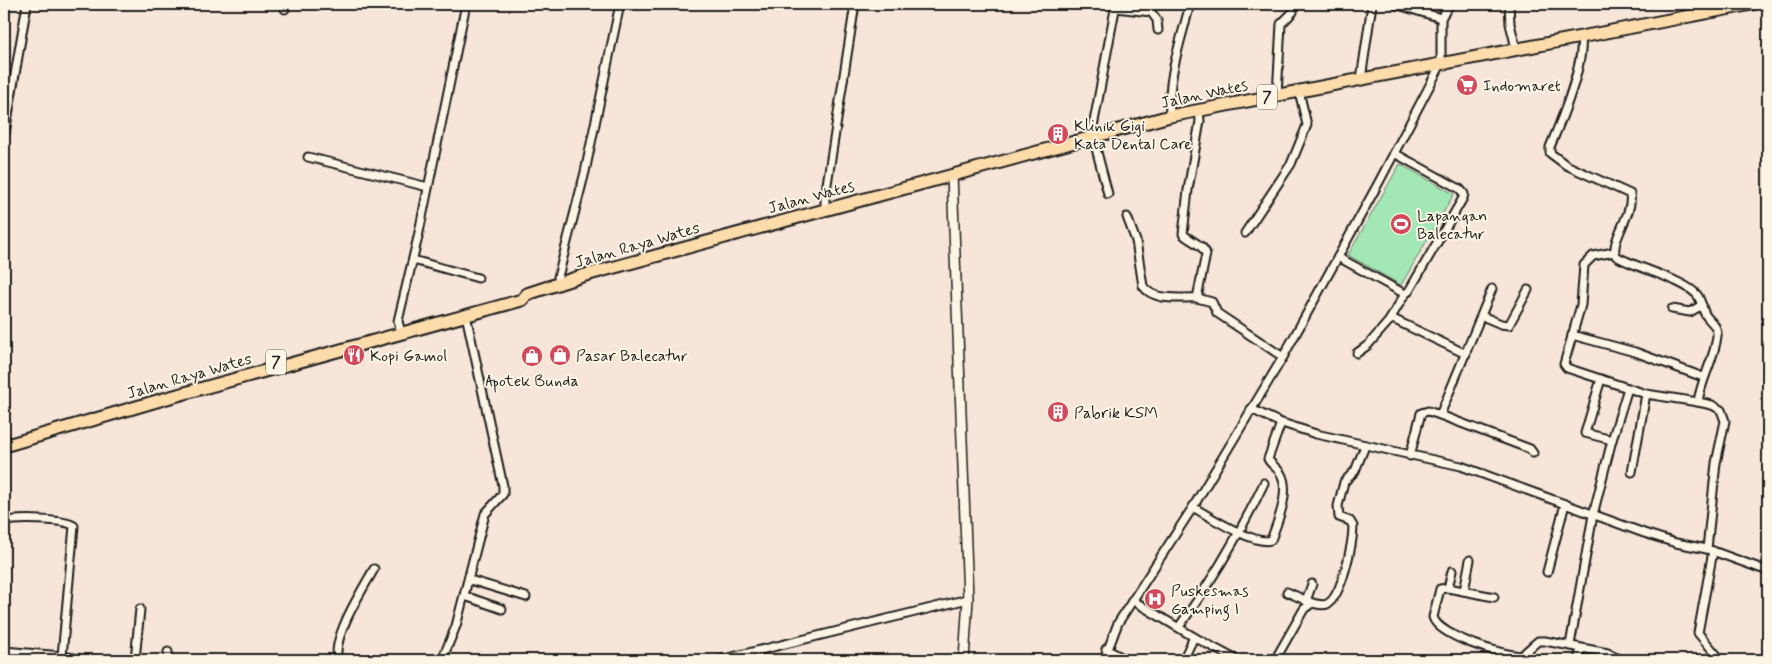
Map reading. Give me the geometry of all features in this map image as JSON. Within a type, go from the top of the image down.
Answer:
[{"type":"highway","name":"Jalan Wates","points":[[757,227],[1170,116],[1752,4]]},
{"type":"highway","name":"Jalan Raya Wates","points":[[6,441],[757,227]]},
{"type":"highway","name":"Jalan Raya Wates","points":[[400,330],[522,300],[527,294]]},
{"type":"street","points":[[4,139],[27,4]]},
{"type":"street","points":[[400,330],[398,321],[413,260],[466,4]]},
{"type":"street","points":[[559,283],[558,277],[582,182],[620,4]]},
{"type":"street","points":[[825,209],[824,197],[855,4]]},
{"type":"street","points":[[1170,116],[1169,103],[1174,58],[1190,4]]},
{"type":"street","points":[[1361,79],[1372,4]]},
{"type":"street","points":[[1395,4],[1441,18]]},
{"type":"street","points":[[1104,660],[1106,649],[1118,623],[1193,507],[1283,357],[1441,64],[1441,18],[1450,4]]},
{"type":"street","points":[[1509,4],[1510,24],[1516,48]]},
{"type":"street","points":[[1108,194],[1094,137],[1094,119],[1116,6],[1151,12],[1157,20],[1158,30]]},
{"type":"street","points":[[1277,95],[1281,24],[1293,12]]},
{"type":"street","points":[[1581,36],[1582,44],[1571,92],[1550,147],[1550,153],[1566,165],[1630,194],[1630,211],[1614,252]]},
{"type":"street","points":[[1245,233],[1290,164],[1307,125],[1299,91]]},
{"type":"street","points":[[1197,298],[1206,254],[1202,246],[1193,243],[1183,234],[1188,190],[1200,121],[1199,110]]},
{"type":"street","points":[[1358,353],[1368,345],[1389,321],[1405,294],[1409,291],[1464,194],[1460,189],[1394,153]]},
{"type":"street","points":[[308,157],[428,187]]},
{"type":"street","points":[[952,175],[968,599],[964,660]]},
{"type":"street","points":[[1127,217],[1136,241],[1143,286],[1147,292],[1158,296],[1197,298],[1212,302],[1217,313],[1283,357]]},
{"type":"street","points":[[1614,252],[1616,256],[1628,263],[1690,288],[1698,296],[1706,315],[1714,324],[1717,337],[1703,377],[1698,402]]},
{"type":"street","points":[[1614,252],[1594,256],[1584,265],[1580,305],[1564,364],[1567,368],[1646,394],[1698,402],[1712,405],[1721,410],[1725,421],[1716,463],[1710,550],[1698,633],[1721,660]]},
{"type":"street","points":[[1338,257],[1405,294]]},
{"type":"street","points":[[413,260],[478,278]]},
{"type":"street","points":[[1440,415],[1492,289]]},
{"type":"street","points":[[1482,316],[1501,324],[1509,325],[1528,290]]},
{"type":"street","points":[[1672,309],[1690,312],[1702,305]]},
{"type":"street","points":[[442,660],[456,626],[470,580],[485,514],[503,494],[503,486],[466,315]]},
{"type":"street","points":[[1389,321],[1398,321],[1466,354]]},
{"type":"street","points":[[1572,335],[1635,352],[1703,377]]},
{"type":"street","points":[[1601,379],[1585,433],[1612,440]]},
{"type":"street","points":[[1570,645],[1593,515],[1612,440],[1628,388]]},
{"type":"street","points":[[1632,472],[1646,394]]},
{"type":"street","points":[[1251,409],[1281,423],[1365,446],[1461,466],[1593,515],[1676,543],[1710,550],[1768,572]]},
{"type":"street","points":[[1410,456],[1421,413],[1428,411],[1530,449],[1532,453]]},
{"type":"street","points":[[1193,507],[1262,542],[1271,540],[1282,502],[1284,481],[1278,470],[1268,459],[1281,423]]},
{"type":"street","points":[[1287,592],[1309,602],[1325,605],[1330,603],[1342,582],[1353,526],[1350,521],[1339,518],[1338,506],[1344,482],[1355,471],[1365,446]]},
{"type":"street","points":[[1179,627],[1215,577],[1241,533],[1264,483]]},
{"type":"street","points":[[1547,572],[1565,504]]},
{"type":"street","points":[[4,522],[24,520],[57,522],[74,526],[62,656]]},
{"type":"street","points":[[1464,591],[1470,560]]},
{"type":"street","points":[[338,660],[337,651],[345,625],[374,569]]},
{"type":"street","points":[[1448,588],[1452,571]]},
{"type":"street","points":[[470,580],[526,597]]},
{"type":"street","points":[[1276,660],[1309,602],[1312,584]]},
{"type":"street","points":[[1494,597],[1448,588],[1440,589],[1433,620],[1440,628],[1465,640],[1511,655],[1521,656],[1538,641],[1570,645],[1618,656],[1621,660]]},
{"type":"street","points":[[465,596],[502,610]]},
{"type":"street","points":[[720,660],[732,659],[968,599]]},
{"type":"street","points":[[1132,600],[1237,660]]},
{"type":"street","points":[[135,660],[140,610]]},
{"type":"street","points":[[1183,660],[1194,637]]},
{"type":"street","points":[[1106,649],[1127,660]]},
{"type":"street","points":[[1578,660],[1581,649]]},
{"type":"street","points":[[4,651],[62,656],[84,660]]},
{"type":"street","points":[[168,652],[168,660]]},
{"type":"green space","name":"Lapangan Balecatur","points":[[1400,164],[1454,194],[1401,285],[1348,255]]},
{"type":"place","name":"Indomaret","points":[[1467,85]]},
{"type":"place","name":"Klinik Gigi Kata Dental Care","points":[[1058,134]]},
{"type":"place","name":"Lapangan Balecatur","points":[[1401,224]]},
{"type":"place","name":"Kopi Gamol","points":[[354,355]]},
{"type":"place","name":"Pasar Balecatur","points":[[560,355]]},
{"type":"place","name":"Apotek Bunda","points":[[532,356]]},
{"type":"place","name":"Pabrik KSM","points":[[1058,412]]},
{"type":"place","name":"Puskesmas Gamping I","points":[[1155,599]]}]
